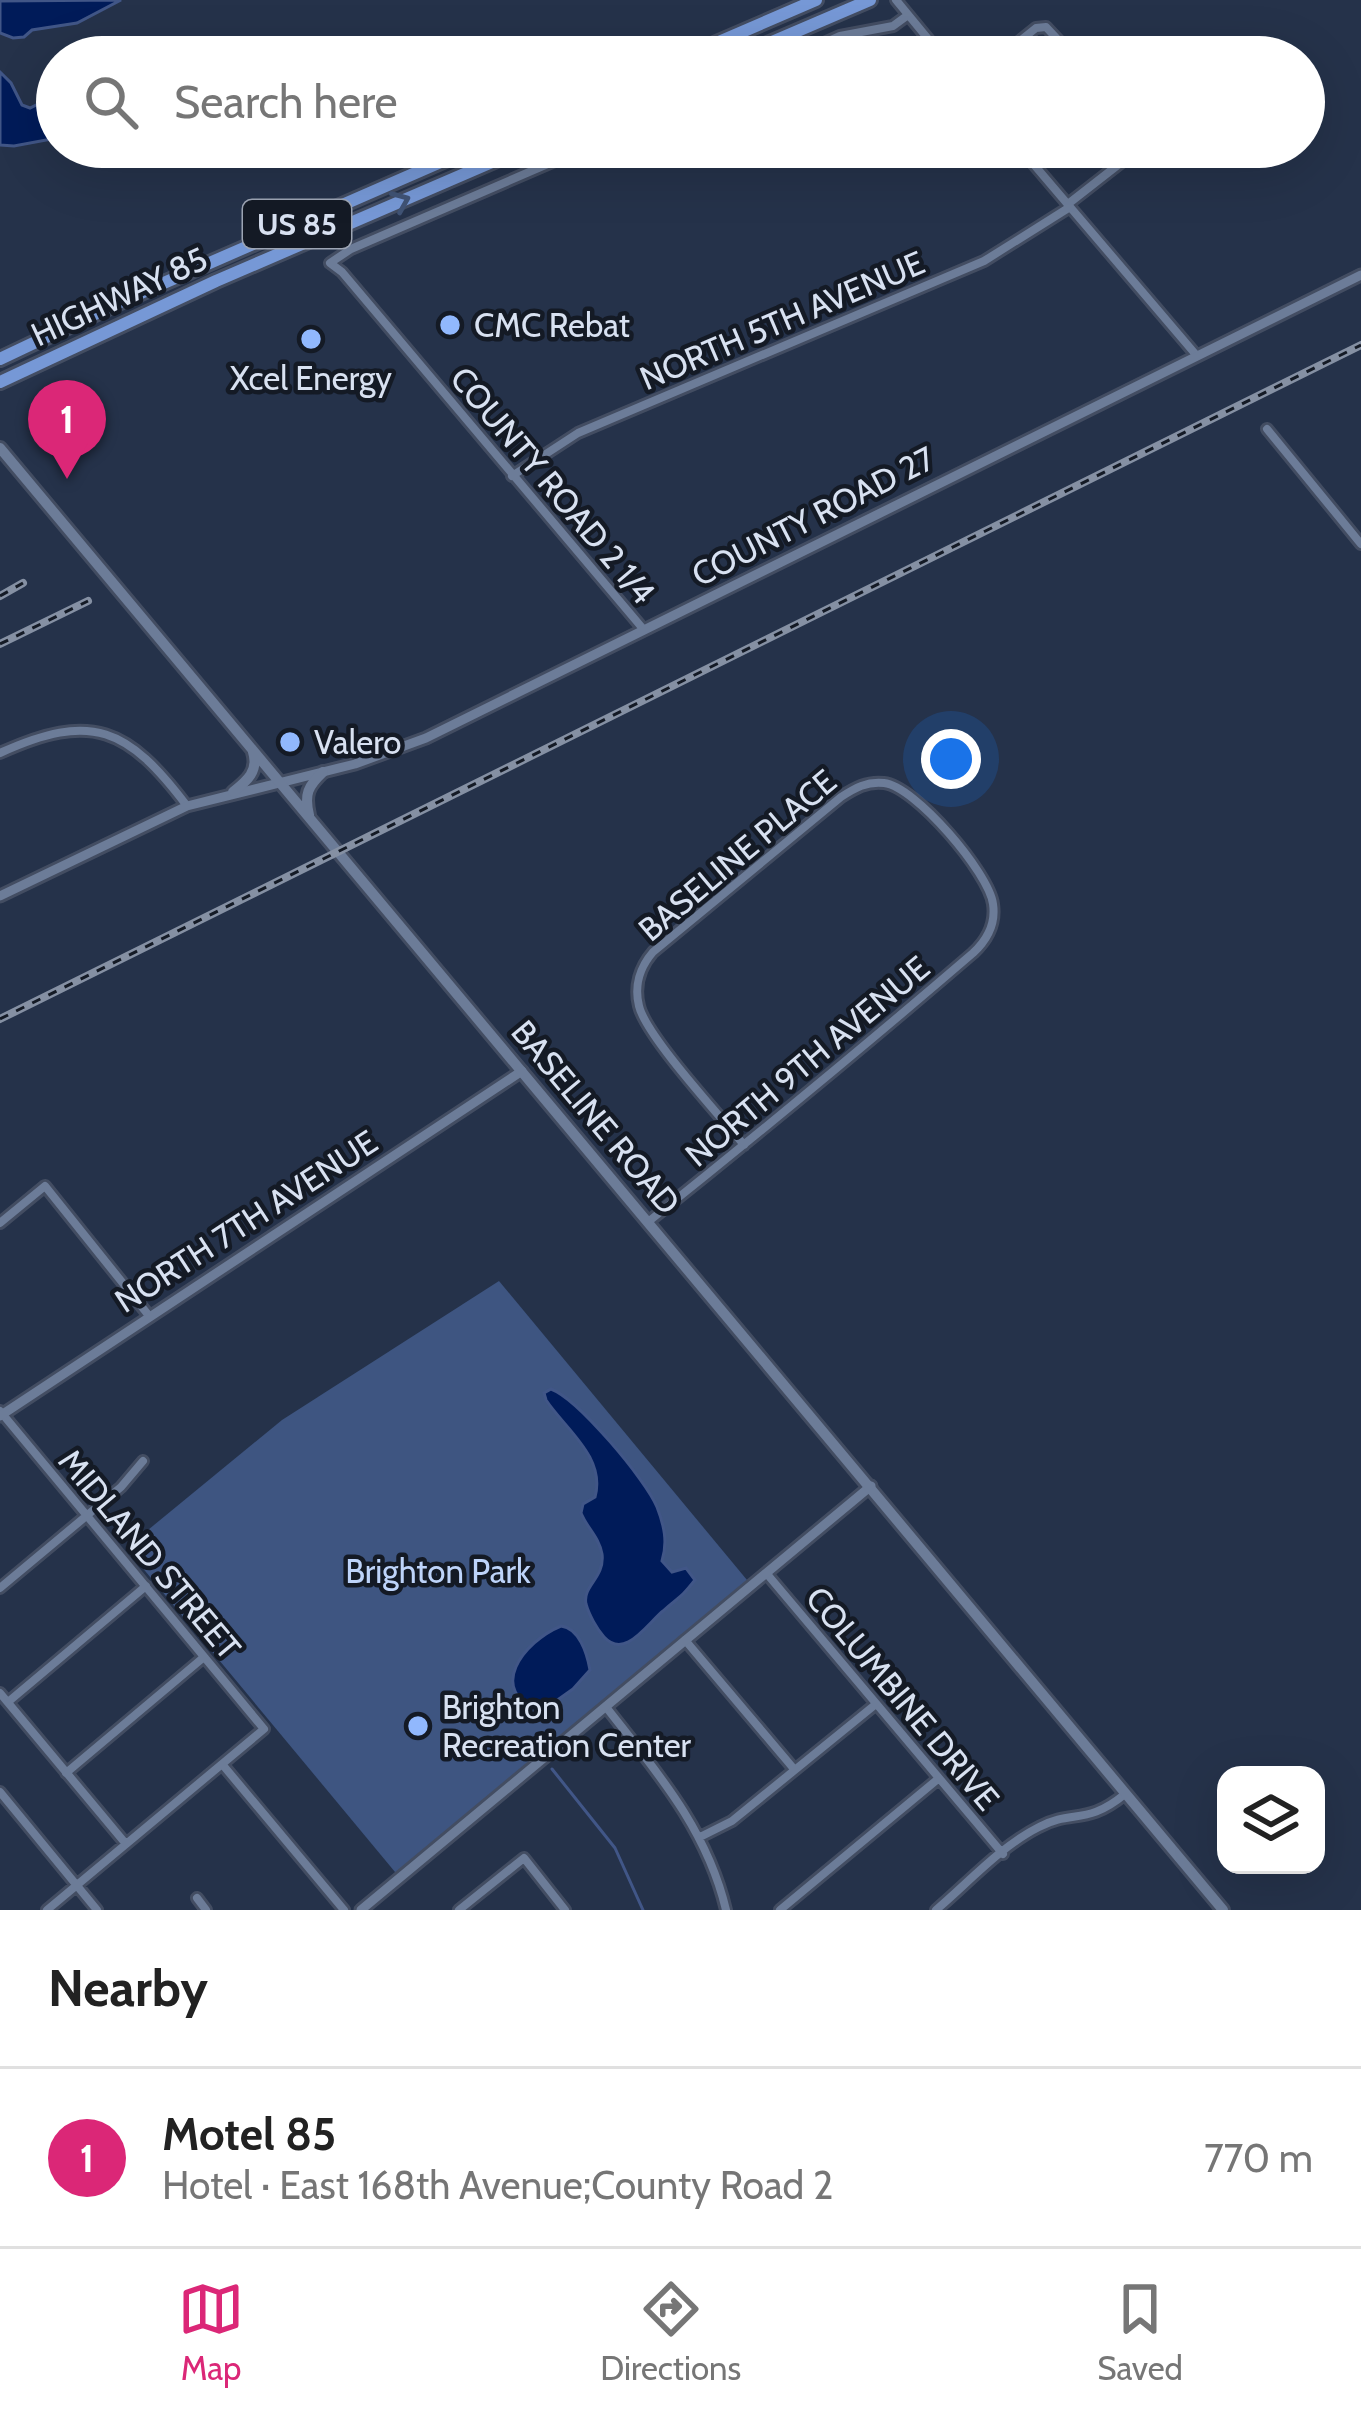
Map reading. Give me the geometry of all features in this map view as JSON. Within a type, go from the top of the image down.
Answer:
[{"type":"highway","points":[[733,36],[816,0]]},
{"type":"highway","points":[[786,36],[870,0]]},
{"type":"highway","name":"HIGHWAY 85","points":[[0,359],[427,168]]},
{"type":"highway","name":"HIGHWAY 85","points":[[0,386],[200,288],[478,168]]},
{"type":"main road","name":"BASELINE ROAD","points":[[0,448],[1223,1910]]},
{"type":"main road","points":[[233,792],[254,769],[252,749]]},
{"type":"main road","points":[[310,818],[306,795],[323,772]]},
{"type":"street","points":[[896,0],[926,36]]},
{"type":"street","points":[[840,36],[893,26],[908,15]]},
{"type":"street","points":[[1026,36],[1046,27],[1054,36]]},
{"type":"street","name":"COUNTY ROAD 2 1/4","points":[[538,168],[351,249],[330,263],[644,630]]},
{"type":"street","points":[[1037,168],[1197,356]]},
{"type":"street","name":"NORTH 5TH AVENUE","points":[[512,476],[578,433],[984,261],[1070,205],[1116,168]]},
{"type":"street","name":"COUNTY ROAD 27","points":[[0,896],[188,806],[387,754],[427,738],[1361,275]]},
{"type":"street","points":[[1267,429],[1361,544]]},
{"type":"street","points":[[0,753],[55,731],[97,733],[138,750],[188,806]]},
{"type":"street","name":"BASELINE PLACE","points":[[744,1145],[643,1018],[637,985],[653,952],[841,797],[872,782],[907,790],[983,878],[994,909],[990,930]]},
{"type":"street","name":"NORTH 9TH AVENUE","points":[[648,1222],[973,953],[990,930]]},
{"type":"street","name":"NORTH 7TH AVENUE","points":[[1,1414],[522,1072]]},
{"type":"street","points":[[0,1223],[45,1186],[150,1317]]},
{"type":"street","name":"MIDLAND STREET","points":[[1,1414],[264,1729],[222,1764]]},
{"type":"street","points":[[0,1588],[132,1477],[143,1462]]},
{"type":"street","points":[[361,1910],[871,1486]]},
{"type":"street","name":"COLUMBINE DRIVE","points":[[767,1574],[1003,1854]]},
{"type":"street","points":[[8,1702],[146,1586]]},
{"type":"street","points":[[685,1640],[794,1769]]},
{"type":"street","points":[[66,1773],[204,1657]]},
{"type":"street","points":[[0,1693],[126,1844]]},
{"type":"street","points":[[700,1837],[732,1821],[876,1704]]},
{"type":"street","points":[[606,1707],[685,1809],[713,1863],[726,1910]]},
{"type":"street","points":[[47,1910],[222,1764],[344,1910]]},
{"type":"street","points":[[780,1910],[938,1778]]},
{"type":"street","points":[[0,1792],[97,1910]]},
{"type":"street","points":[[936,1910],[1042,1825],[1095,1815],[1125,1794]]},
{"type":"street","points":[[458,1910],[524,1858],[565,1910]]},
{"type":"street","points":[[197,1898],[206,1910]]},
{"type":"green space","name":"Brighton Park","points":[[499,1281],[752,1586],[400,1878],[126,1548],[282,1420]]},
{"type":"shaded area","points":[[121,0],[77,23],[32,30],[24,37],[0,33],[0,1]]},
{"type":"shaded area","points":[[0,72],[22,105],[36,105],[36,142],[0,145]]},
{"type":"shaded area","points":[[551,1389],[594,1424],[640,1479],[662,1520],[662,1561],[672,1572],[686,1568],[695,1580],[628,1642],[612,1643],[604,1637],[586,1604],[602,1562],[598,1543],[581,1513],[583,1504],[595,1497],[595,1469],[582,1444],[546,1400],[544,1393]]},
{"type":"shaded area","points":[[561,1626],[577,1636],[590,1670],[542,1711],[525,1703],[515,1692],[513,1680],[523,1654]]},
{"type":"waterway","points":[[552,1769],[615,1848],[643,1910]]},
{"type":"railway","points":[[0,1019],[1361,345]]},
{"type":"railway","points":[[0,596],[23,583]]},
{"type":"railway","points":[[0,644],[88,601]]},
{"type":"place","name":"CMC Rebat","points":[[450,325]]},
{"type":"place","name":"Xcel Energy","points":[[311,339]]},
{"type":"place","name":"Motel 85","points":[[67,479]]},
{"type":"place","name":"Valero","points":[[290,742]]},
{"type":"place","name":"Brighton Recreation Center","points":[[418,1726]]}]
